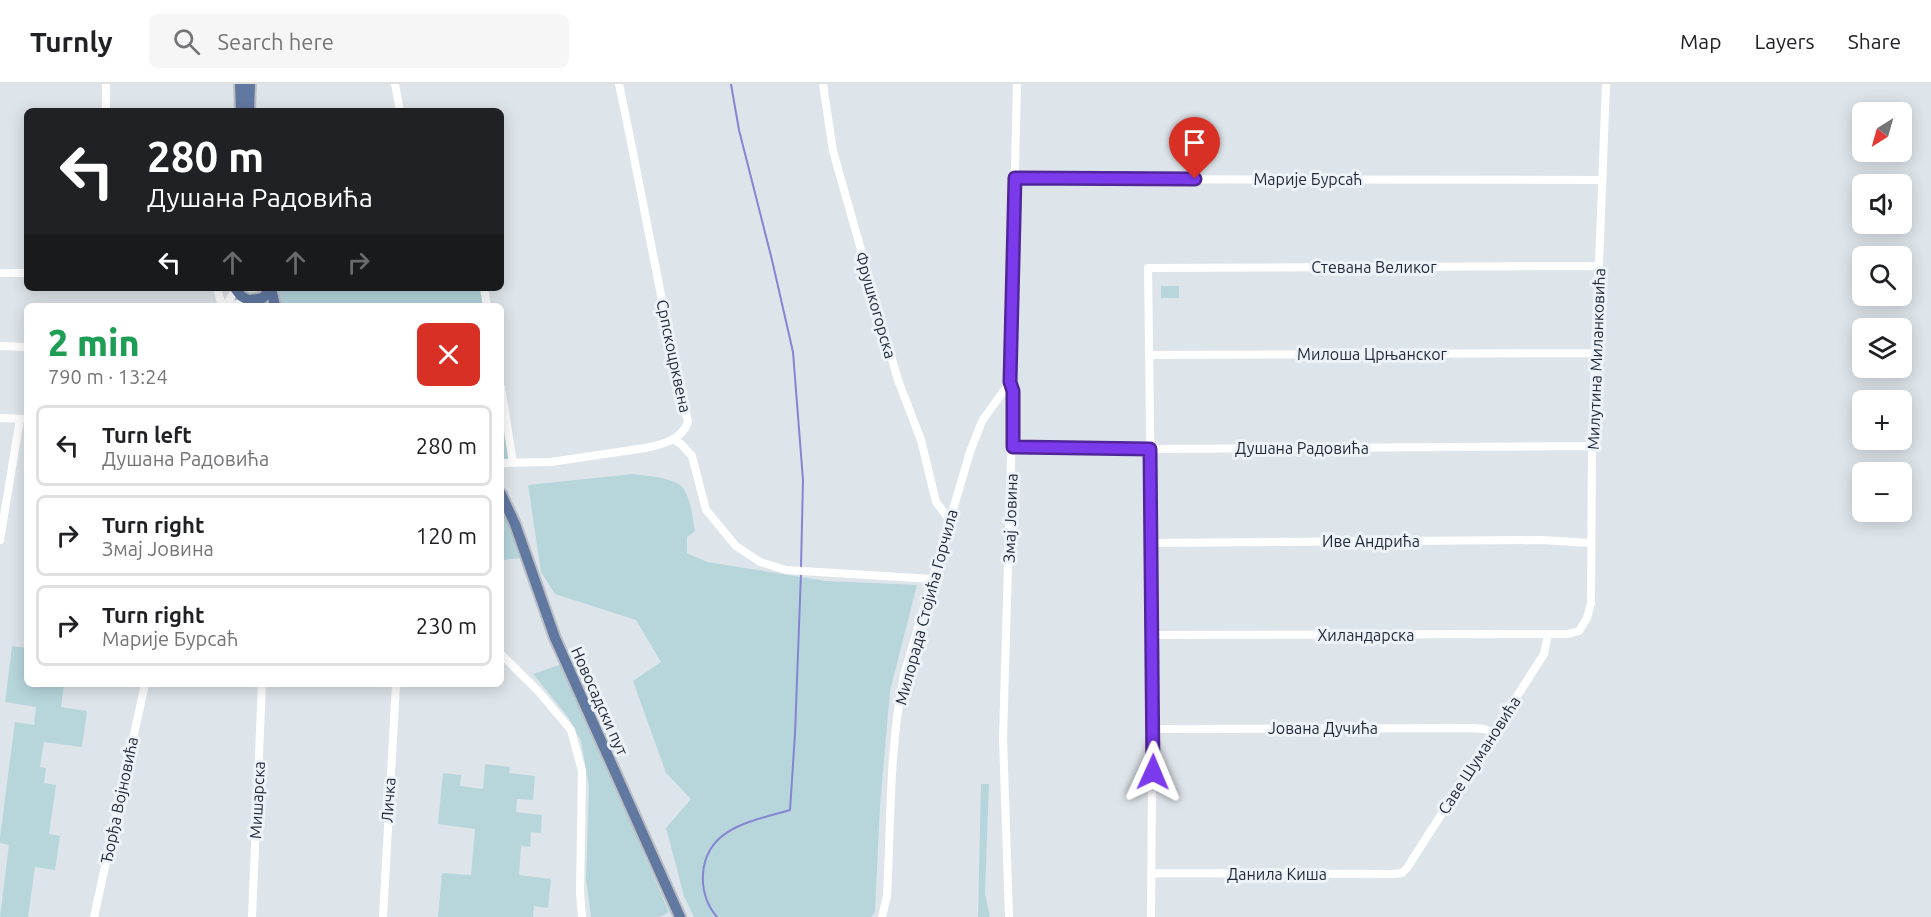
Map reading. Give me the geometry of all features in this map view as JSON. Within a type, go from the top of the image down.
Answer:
[{"type":"main road","points":[[240,84],[241,108]]},
{"type":"main road","points":[[249,108],[250,84]]},
{"type":"main road","points":[[238,291],[252,302],[263,298],[269,291]]},
{"type":"main road","name":"Новосадски пут","points":[[504,500],[515,524],[555,638],[680,917]]},
{"type":"street","points":[[106,84],[106,108]]},
{"type":"street","points":[[395,84],[399,108]]},
{"type":"street","name":"Српскоцрквена","points":[[619,84],[673,358],[688,422],[686,428],[673,440]]},
{"type":"street","name":"Фрушкогорска","points":[[823,84],[832,151],[898,380],[921,440],[936,502],[949,519]]},
{"type":"street","name":"Змај Јовина","points":[[1009,917],[1003,738],[1013,447],[1013,391],[1010,382],[1017,84]]},
{"type":"street","name":"Милутина Миланковића","points":[[1580,631],[1591,603],[1592,447],[1606,84]]},
{"type":"street","name":"Марије Бурсаћ","points":[[1015,178],[1602,180]]},
{"type":"street","name":"Стевана Великог","points":[[1149,355],[1148,268],[1599,266]]},
{"type":"street","points":[[0,273],[24,273]]},
{"type":"street","points":[[0,346],[24,347]]},
{"type":"street","name":"Милоша Црњанског","points":[[1149,355],[1596,353]]},
{"type":"street","points":[[1149,355],[1153,635],[1151,917]]},
{"type":"street","name":"Милорада Стојића Горчила","points":[[882,917],[887,896],[898,705],[904,675],[970,453],[982,421],[1010,382]]},
{"type":"street","points":[[504,406],[513,462]]},
{"type":"street","points":[[0,418],[23,419],[0,540]]},
{"type":"street","points":[[504,463],[551,462],[660,446],[673,440],[689,450],[706,510],[736,546],[760,562],[786,570],[932,579]]},
{"type":"street","name":"Душана Радовића","points":[[1013,447],[1150,449],[1592,447]]},
{"type":"street","name":"Иве Андрића","points":[[1151,543],[1405,540],[1542,540],[1590,543]]},
{"type":"street","name":"Хиландарска","points":[[1153,635],[1568,634],[1580,631]]},
{"type":"street","name":"Саве Шумановића","points":[[1402,873],[1544,654],[1548,634]]},
{"type":"street","points":[[504,657],[571,730],[582,771],[580,893],[582,917]]},
{"type":"street","name":"Ђорђа Војновића","points":[[94,917],[145,687]]},
{"type":"street","name":"Мишарска","points":[[252,917],[262,687]]},
{"type":"street","name":"Личка","points":[[383,917],[396,687]]},
{"type":"street","name":"Јована Дучића","points":[[1153,729],[1472,728],[1492,732]]},
{"type":"street","name":"Данила Киша","points":[[1152,873],[1402,873]]},
{"type":"shaded area","points":[[1161,286],[1179,286],[1179,298],[1161,298]]},
{"type":"shaded area","points":[[277,291],[484,291],[486,303],[280,303]]},
{"type":"shaded area","points":[[504,406],[513,463],[504,463]]},
{"type":"shaded area","points":[[633,474],[670,480],[680,485],[690,506],[695,531],[687,537],[687,553],[707,562],[826,581],[917,585],[890,691],[880,806],[875,912],[871,917],[694,917],[684,896],[666,828],[691,799],[666,773],[633,681],[661,662],[636,620],[555,594],[541,572],[528,485]]},
{"type":"shaded area","points":[[504,513],[522,558],[504,560]]},
{"type":"shaded area","points":[[12,646],[24,648],[24,687],[64,687],[61,707],[87,711],[82,747],[44,742],[40,767],[46,768],[44,783],[56,785],[49,834],[60,836],[55,870],[35,867],[28,917],[0,917],[9,845],[0,843],[0,837],[15,722],[34,725],[36,707],[5,702]]},
{"type":"shaded area","points":[[562,664],[669,912],[660,917],[591,917],[586,879],[589,787],[581,741],[568,717],[533,674]]},
{"type":"shaded area","points":[[485,764],[510,767],[509,773],[535,776],[533,800],[517,799],[516,812],[542,815],[541,833],[531,832],[530,847],[521,846],[519,875],[551,879],[548,908],[534,906],[533,917],[438,917],[442,873],[471,875],[475,829],[438,824],[443,773],[461,775],[460,786],[483,789]]},
{"type":"shaded area","points":[[981,784],[989,784],[985,894],[990,917],[978,917]]},
{"type":"waterway","points":[[731,84],[739,130],[793,352],[803,480],[801,567]]},
{"type":"waterway","points":[[717,917],[707,902],[703,886],[706,858],[713,846],[734,828],[790,810],[801,573]]},
{"type":"route","points":[[1153,772],[1150,449],[1013,447],[1014,401],[1010,382],[1015,178],[1195,179]]}]
